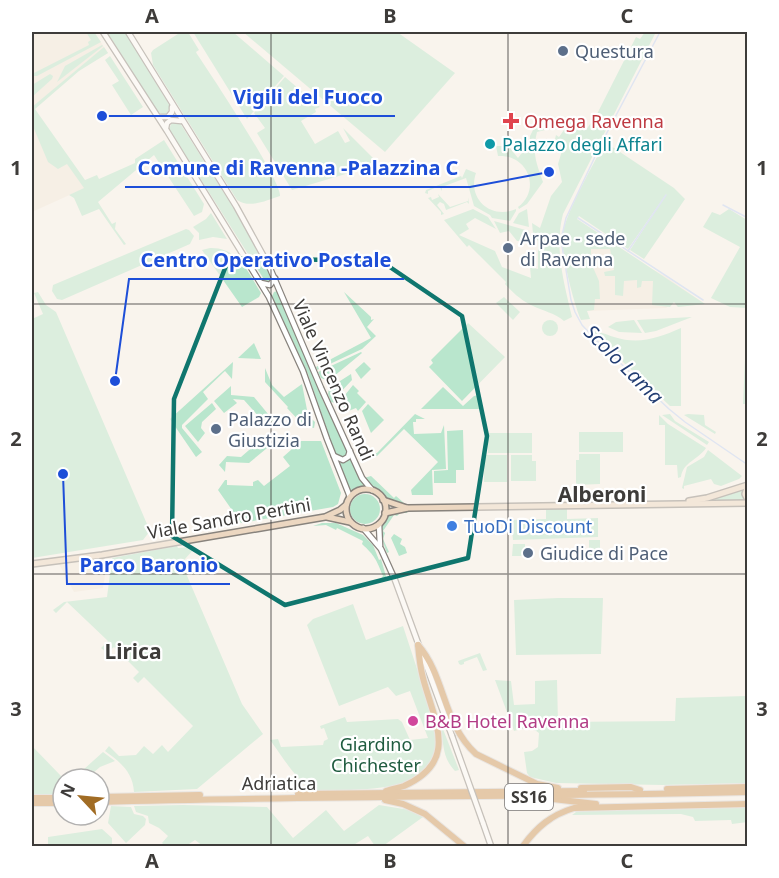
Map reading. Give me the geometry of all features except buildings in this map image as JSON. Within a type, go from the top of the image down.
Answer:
[{"type":"highway","name":"SS16","points":[[418,645],[431,665],[459,736],[476,754],[537,784],[552,788],[631,787],[640,790]]},
{"type":"highway","name":"SS16","points":[[380,796],[417,779],[426,772],[437,755],[440,733],[423,678],[418,645]]},
{"type":"highway","name":"Adriatica","points":[[111,802],[747,787]]},
{"type":"highway","name":"Adriatica","points":[[111,797],[519,797],[747,792]]},
{"type":"highway","name":"SS16","points":[[380,796],[425,814],[464,846]]},
{"type":"highway","points":[[519,797],[618,807],[746,804]]},
{"type":"highway","points":[[32,798],[51,798]]},
{"type":"highway","points":[[32,803],[51,803]]},
{"type":"highway","name":"SS16","points":[[523,846],[542,824],[561,812],[574,808],[618,807]]},
{"type":"main road","points":[[385,513],[408,508],[747,501],[745,494],[747,485]]},
{"type":"main road","points":[[676,504],[707,498],[747,485]]},
{"type":"main road","points":[[383,500],[385,513],[379,524],[371,528],[363,528],[351,522],[346,514],[346,506],[350,497],[358,490],[372,490],[383,500],[408,508]]},
{"type":"main road","name":"Viale Sandro Pertini","points":[[32,564],[113,553],[325,517],[346,506]]},
{"type":"main road","name":"Viale Sandro Pertini","points":[[325,517],[351,522]]},
{"type":"street","name":"Viale Vincenzo Randi","points":[[103,32],[269,297],[303,371],[332,454],[350,497]]},
{"type":"street","name":"Viale Vincenzo Randi","points":[[128,32],[248,227],[275,278],[362,478],[372,490]]},
{"type":"street","points":[[156,114],[160,117],[168,117],[172,110],[171,104]]},
{"type":"street","points":[[167,131],[168,121],[173,119],[181,121]]},
{"type":"street","points":[[261,283],[270,285],[275,278]]},
{"type":"street","points":[[269,297],[273,290],[280,291]]},
{"type":"street","points":[[332,454],[338,459],[345,459],[350,454],[349,447]]},
{"type":"street","points":[[379,524],[381,549],[399,591],[491,846]]},
{"type":"street","points":[[363,528],[381,549]]},
{"type":"highlighted area","points":[[229,258],[381,261],[462,316],[487,436],[468,558],[285,605],[172,536],[174,399]]},
{"type":"shaded area","points":[[32,32],[94,32],[108,53],[93,62],[91,58],[32,108]]},
{"type":"shaded area","points":[[32,115],[85,188],[32,212]]},
{"type":"shaded area","points":[[576,229],[665,276],[705,304],[678,307],[674,302],[666,308],[587,311],[583,297]]},
{"type":"shaded area","points":[[108,557],[103,588],[74,592],[59,564]]},
{"type":"green space","points":[[86,32],[94,32],[101,42],[37,76],[32,76],[89,45],[88,42],[91,40]]},
{"type":"green space","points":[[107,32],[125,32],[170,106],[167,114],[158,112]]},
{"type":"green space","points":[[181,32],[188,32],[199,50],[197,54],[258,150],[278,187],[280,196],[253,204],[237,200],[153,65],[151,53],[153,50]]},
{"type":"green space","points":[[193,32],[233,32],[284,76],[247,119]]},
{"type":"green space","points":[[243,32],[397,32],[455,73],[385,152]]},
{"type":"green space","points":[[645,32],[656,32],[563,214],[559,240],[560,253],[572,317],[564,321],[518,296],[469,245],[467,247],[444,220],[473,209],[488,217],[496,229],[475,218],[466,224],[469,229],[459,235],[495,251],[502,267],[531,278],[530,267],[538,269],[538,241],[533,234],[532,223],[540,228],[551,196],[562,182],[558,164],[564,144],[554,143],[556,135],[559,137],[571,120],[586,130],[597,114],[636,37],[640,39]]},
{"type":"green space","points":[[103,46],[57,82],[65,66]]},
{"type":"green space","points":[[104,47],[108,53],[79,71],[35,109],[85,180],[97,175],[99,179],[135,163],[135,159],[164,140],[204,204],[202,212],[194,216],[154,155],[98,202],[112,224],[116,222],[115,229],[126,244],[124,245],[99,209],[82,216],[74,198],[69,195],[84,188],[67,164],[58,169],[48,162],[32,124],[32,107]]},
{"type":"green space","points":[[110,56],[143,107],[131,115],[112,85],[119,81],[105,60]]},
{"type":"green space","points":[[50,74],[53,76],[52,79],[32,97],[32,85]]},
{"type":"green space","points":[[285,77],[320,107],[301,121],[315,144],[338,131],[345,143],[350,141],[343,128],[379,164],[292,190],[257,133],[265,128],[254,113]]},
{"type":"green space","points":[[172,122],[180,123],[252,237],[272,277],[269,283],[265,281],[169,129]]},
{"type":"green space","points":[[537,122],[545,130],[537,132],[535,146],[543,182],[527,204],[519,209],[518,207],[525,200],[529,191],[528,174],[517,161],[498,156],[496,146],[506,146],[506,143],[518,158],[530,142],[530,136]]},
{"type":"green space","points":[[605,142],[674,188],[685,199],[644,259],[630,250],[667,193],[628,249],[579,216],[577,219],[705,304],[678,307],[674,302],[670,307],[652,305],[653,281],[642,281],[641,287],[637,288],[637,280],[624,281],[623,296],[615,295],[615,276],[605,276],[604,272],[614,270],[610,249],[591,249],[591,255],[588,256],[599,281],[600,299],[595,299],[594,310],[587,311],[590,319],[581,320],[564,258],[563,230]]},
{"type":"green space","points":[[466,169],[476,173],[475,191],[483,205],[498,212],[516,209],[510,221],[492,218],[474,206],[466,178],[442,187],[442,191],[439,186],[428,191],[428,194],[425,193],[426,190],[461,176],[462,178]]},
{"type":"green space","points":[[438,194],[450,207],[468,201],[468,197],[469,204],[467,202],[446,210],[444,204],[440,202],[437,205],[444,214],[441,215],[441,212],[428,198],[431,197],[432,200],[439,197]]},
{"type":"green space","points":[[527,209],[529,227],[513,223],[519,213]]},
{"type":"green space","points":[[729,209],[747,220],[747,308],[730,307],[711,298],[740,247],[703,227],[712,212],[720,215]]},
{"type":"green space","points":[[211,213],[227,239],[213,237],[199,240],[199,233],[193,227]]},
{"type":"green space","points":[[494,221],[529,231],[530,241],[517,241],[509,231],[500,233]]},
{"type":"green space","points":[[186,229],[194,236],[190,244],[62,300],[57,299],[52,291],[53,285]]},
{"type":"green space","points":[[210,248],[228,252],[241,262],[261,293],[259,297],[242,307],[202,250]]},
{"type":"green space","points":[[277,291],[325,405],[348,450],[347,455],[342,457],[335,453],[308,374],[272,296]]},
{"type":"green space","points":[[38,292],[46,305],[56,312],[150,531],[143,540],[32,558],[32,319],[43,314],[34,293]]},
{"type":"green space","points":[[344,292],[371,317],[371,320],[374,319],[367,327],[376,336],[362,349],[317,370],[316,367],[371,338]]},
{"type":"green space","points":[[504,297],[520,312],[513,320],[496,303]]},
{"type":"green space","points":[[692,317],[645,333],[637,320]]},
{"type":"green space","points":[[550,320],[556,322],[558,328],[556,334],[550,336],[544,334],[542,328],[544,322]]},
{"type":"green space","points":[[634,320],[642,333],[619,332],[608,327],[616,322]]},
{"type":"green space","points":[[468,323],[505,357],[462,401],[429,367],[433,363],[431,360]]},
{"type":"green space","points":[[681,328],[681,406],[670,406],[590,331],[623,339],[640,340]]},
{"type":"green space","points":[[254,343],[261,359],[238,358]]},
{"type":"green space","points":[[361,352],[333,377],[335,375],[332,371],[330,373],[332,377],[326,380],[321,378],[318,372]]},
{"type":"green space","points":[[745,358],[747,358],[747,404],[743,404]]},
{"type":"green space","points":[[233,362],[232,379],[225,371],[203,392],[208,399],[182,425],[202,452],[196,457],[170,419]]},
{"type":"green space","points":[[364,362],[371,369],[361,379],[355,370]]},
{"type":"green space","points":[[265,368],[272,385],[284,397],[302,384],[308,415],[315,422],[314,428],[305,427],[265,382]]},
{"type":"green space","points":[[351,374],[352,380],[337,396],[336,403],[331,402],[328,394],[329,388]]},
{"type":"green space","points":[[353,385],[366,402],[358,411],[356,408],[346,412],[341,400]]},
{"type":"green space","points":[[231,386],[231,395],[254,397],[273,420],[267,426],[244,400],[233,399],[237,403],[224,413],[214,401]]},
{"type":"green space","points":[[443,387],[463,406],[474,396],[479,395],[479,409],[421,409]]},
{"type":"green space","points":[[212,403],[216,409],[202,422],[201,428],[205,433],[198,442],[185,426]]},
{"type":"green space","points":[[368,404],[384,420],[371,433],[362,411]]},
{"type":"green space","points":[[415,414],[425,419],[416,419],[416,422],[413,422],[414,434],[441,433],[444,425],[446,469],[432,470],[433,495],[412,495],[411,490],[438,462],[404,429],[377,456],[372,454],[377,453]]},
{"type":"green space","points":[[670,414],[675,421],[709,442],[707,445],[662,415]]},
{"type":"green space","points":[[659,415],[668,424],[706,448],[688,464],[681,477],[678,478],[677,465],[665,465],[665,425],[659,425]]},
{"type":"green space","points":[[684,415],[704,415],[705,425],[716,432],[715,434]]},
{"type":"green space","points":[[463,430],[464,470],[456,470],[456,483],[434,483],[434,471],[448,470],[447,431]]},
{"type":"green space","points":[[579,432],[623,432],[623,452],[579,452]]},
{"type":"green space","points":[[488,433],[532,433],[532,453],[488,453]]},
{"type":"green space","points":[[265,436],[272,444],[249,463],[226,462],[225,472],[219,465],[227,456],[241,457]]},
{"type":"green space","points":[[301,441],[321,441],[341,493],[338,504],[333,507],[241,523],[218,490],[225,480],[227,480],[227,485],[253,486],[253,482],[258,480],[264,486],[290,466],[283,457]]},
{"type":"green space","points":[[708,450],[742,476],[721,486],[714,484],[711,479],[682,488],[687,467],[704,457]]},
{"type":"green space","points":[[579,454],[600,454],[600,484],[576,485],[576,460],[579,460]]},
{"type":"green space","points":[[484,455],[507,455],[507,482],[484,482]]},
{"type":"green space","points":[[511,455],[532,455],[532,461],[536,461],[536,481],[511,481]]},
{"type":"green space","points":[[351,458],[365,487],[351,492],[339,463],[344,463]]},
{"type":"green space","points":[[371,476],[394,498],[396,496],[404,503],[397,503],[385,497],[370,486],[364,478]]},
{"type":"green space","points":[[744,486],[742,495],[745,501],[706,500]]},
{"type":"green space","points":[[365,494],[376,498],[380,509],[376,520],[365,524],[354,520],[350,509],[354,498]]},
{"type":"green space","points":[[546,509],[567,509],[567,519],[598,518],[598,537],[513,540],[511,520],[546,519]]},
{"type":"green space","points":[[407,511],[407,513],[394,515],[383,531],[385,533],[383,539],[389,552],[387,553],[382,537],[382,524],[390,515]]},
{"type":"green space","points":[[322,523],[336,523],[363,535],[373,545],[379,560],[381,559],[387,580],[380,580],[383,576],[379,566],[373,555],[362,544],[363,541],[337,528],[336,530],[326,525],[313,526]]},
{"type":"green space","points":[[394,534],[402,539],[400,544],[405,547],[407,553],[399,556],[391,538]]},
{"type":"green space","points":[[589,540],[600,540],[600,555],[589,555]]},
{"type":"green space","points":[[513,544],[525,544],[525,556],[512,556]]},
{"type":"green space","points":[[177,546],[194,549],[185,559],[185,571],[242,704],[263,734],[197,789],[134,792],[128,773],[105,751],[109,746],[119,756],[136,755],[144,746],[153,754],[162,745],[168,752],[193,726],[144,677],[138,683],[133,678],[139,672],[114,647],[107,653],[101,648],[108,641],[67,602],[56,613],[53,610],[64,602],[107,597],[112,558]]},
{"type":"green space","points":[[603,598],[601,654],[516,655],[514,600]]},
{"type":"green space","name":"Giardino Chichester","points":[[353,604],[366,640],[403,626],[438,733],[435,751],[419,774],[408,781],[380,788],[316,790],[301,781],[270,740],[278,739],[281,747],[323,745],[328,739],[324,728],[321,729],[320,726],[345,717],[347,722],[398,719],[402,722],[410,740],[428,738],[410,691],[396,696],[388,687],[339,706],[307,625],[313,619]]},
{"type":"green space","points":[[480,653],[487,670],[483,671],[477,657],[464,664],[459,664],[458,661]]},
{"type":"green space","points":[[495,680],[511,681],[514,705],[535,704],[535,681],[557,680],[558,722],[675,721],[676,698],[747,696],[747,783],[662,785],[556,783],[530,777],[527,773],[524,752],[538,747],[539,733],[527,728],[514,731]]},
{"type":"green space","points":[[441,724],[459,770],[455,771],[445,755]]},
{"type":"green space","points":[[32,746],[52,767],[51,795],[32,795]]},
{"type":"green space","points":[[103,752],[115,761],[100,767],[86,767]]},
{"type":"green space","points":[[379,805],[410,810],[423,817],[383,846],[375,846],[368,836],[352,846],[203,846],[195,840],[186,846],[165,846],[162,843],[168,836],[149,823],[148,816],[136,812],[134,806],[267,807],[293,838],[326,810],[344,831]]},
{"type":"green space","points":[[111,806],[131,807],[134,814],[146,819],[145,825],[126,843],[111,826]]},
{"type":"green space","points":[[747,807],[748,822],[732,824],[731,820],[695,821],[693,817],[681,814],[572,815],[580,809]]},
{"type":"green space","points":[[102,829],[112,838],[112,846],[48,846],[48,837]]},
{"type":"waterway","name":"Scolo Lama","points":[[660,32],[602,142],[566,218],[561,240],[571,300],[582,325],[669,409],[748,465]]},
{"type":"waterway","points":[[628,251],[666,195]]},
{"type":"waterway","points":[[723,205],[748,218]]},
{"type":"waterway","points":[[578,218],[703,300]]},
{"type":"place","name":"Questura","points":[[563,51]]},
{"type":"place","name":"Vigili del Fuoco","points":[[102,116]]},
{"type":"place","name":"Omega Ravenna","points":[[511,121]]},
{"type":"place","name":"Palazzo degli Affari","points":[[490,144]]},
{"type":"place","name":"Comune di Ravenna -Palazzina C","points":[[549,172]]},
{"type":"place","name":"Arpae - sede di Ravenna","points":[[508,248]]},
{"type":"place","name":"Centro Operativo Postale","points":[[115,381]]},
{"type":"place","name":"Palazzo di Giustizia","points":[[216,429]]},
{"type":"place","name":"Parco Baronio","points":[[63,474]]},
{"type":"place","name":"TuoDi Discount","points":[[452,526]]},
{"type":"place","name":"Giudice di Pace","points":[[528,553]]},
{"type":"place","name":"B&B Hotel Ravenna","points":[[413,721]]},
{"type":"district","name":"Alberoni","points":[[602,494]]},
{"type":"district","name":"Lirica","points":[[133,651]]}]
